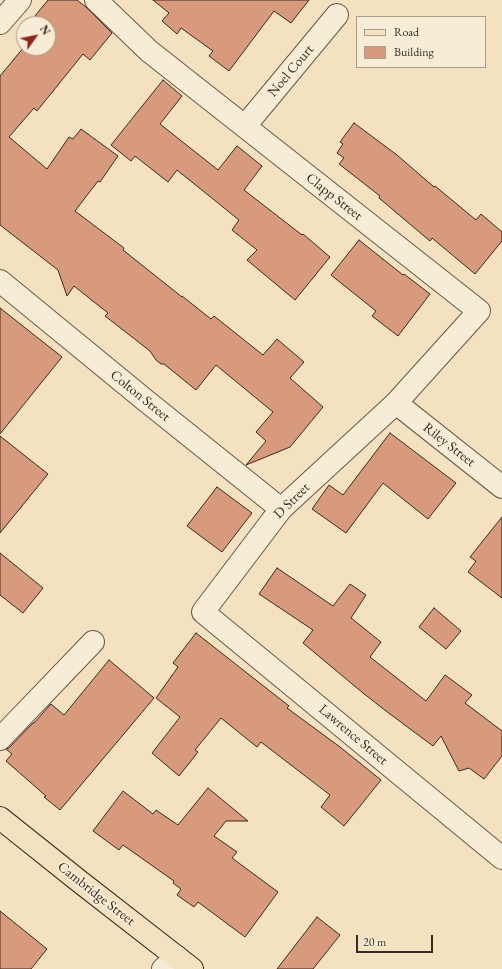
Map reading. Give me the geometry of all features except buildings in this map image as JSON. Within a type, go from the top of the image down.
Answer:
[{"type":"main road","name":"Cambridge Street","points":[[0,818],[78,881],[177,965]]},
{"type":"street","points":[[0,23],[20,0]]},
{"type":"street","name":"Clapp Street","points":[[96,0],[149,51],[479,311],[396,403]]},
{"type":"street","name":"Noel Court","points":[[245,126],[337,15]]},
{"type":"street","name":"Colton Street","points":[[0,281],[281,509]]},
{"type":"street","name":"Riley Street","points":[[396,403],[502,487]]},
{"type":"street","name":"D Street","points":[[203,612],[281,509],[396,403]]},
{"type":"street","name":"Lawrence Street","points":[[203,612],[502,858]]},
{"type":"street","points":[[0,739],[93,642]]}]
